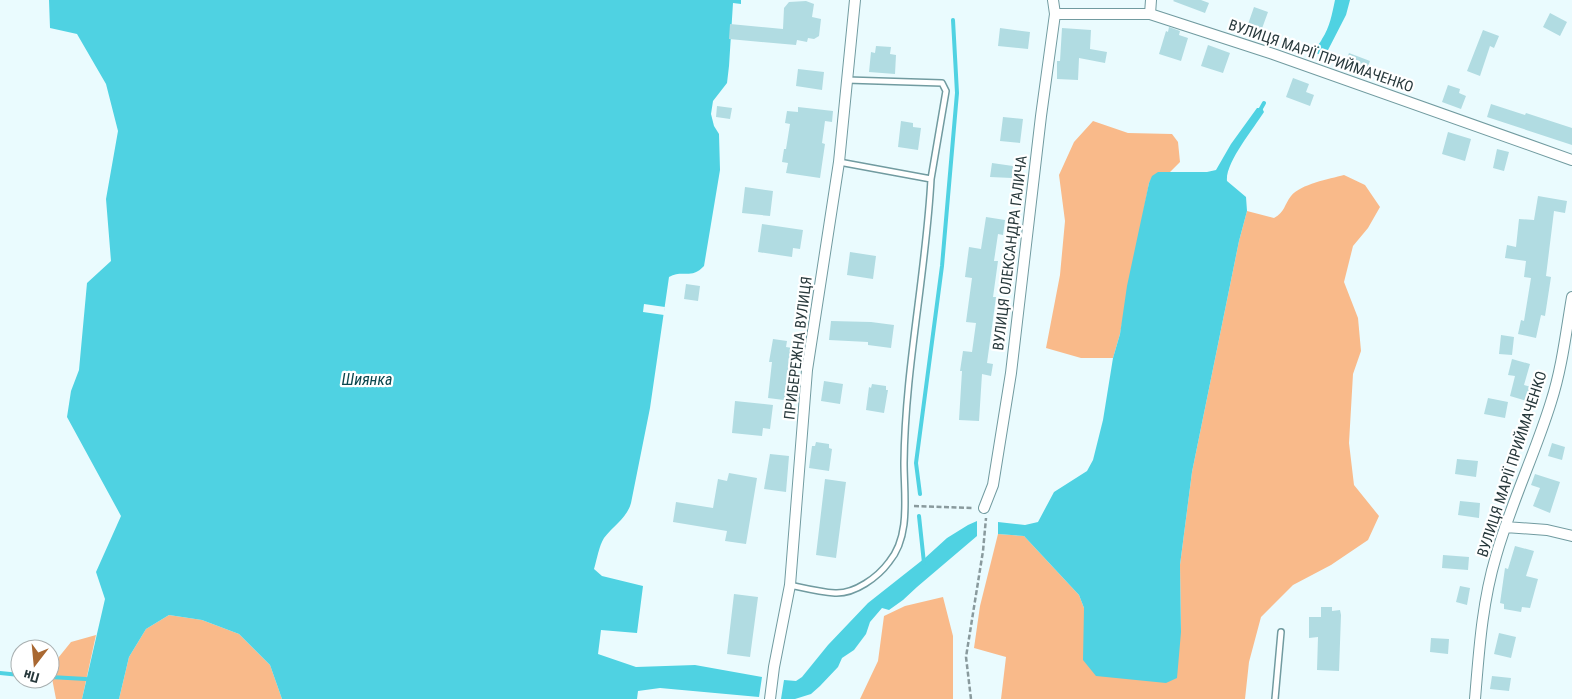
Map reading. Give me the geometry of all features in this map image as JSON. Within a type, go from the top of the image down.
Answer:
[{"type":"street","name":"ПРИБЕРЕЖНА ВУЛИЦЯ","points":[[770,699],[774,667],[790,585],[807,370],[838,162],[855,0]]},
{"type":"street","name":"ВУЛИЦЯ ОЛЕКСАНДРА ГАЛИЧА","points":[[984,508],[993,485],[1011,373],[1055,14],[1053,0]]},
{"type":"street","points":[[1150,14],[1151,0]]},
{"type":"street","name":"ВУЛИЦЯ МАРІЇ ПРИЙМАЧЕНКО","points":[[1055,14],[1150,14],[1273,54],[1572,160]]},
{"type":"street","name":"ВУЛИЦЯ МАРІЇ ПРИЙМАЧЕНКО","points":[[1475,699],[1480,629],[1495,558],[1552,400],[1572,297]]},
{"type":"street","points":[[1505,527],[1547,530],[1572,536]]},
{"type":"lane","points":[[790,585],[836,593],[853,590],[868,581],[882,571],[891,561],[897,550],[905,506],[904,462],[912,343],[923,262],[931,179],[946,91],[942,83],[847,80]]},
{"type":"lane","points":[[838,162],[931,179]]},
{"type":"lane","points":[[1276,699],[1281,632]]},
{"type":"path","points":[[905,506],[984,508],[987,521],[984,551],[966,657],[971,699]]},
{"type":"shaded area","points":[[1093,121],[1128,133],[1172,134],[1178,142],[1180,162],[1170,172],[1155,175],[1149,183],[1120,334],[1113,358],[1081,358],[1046,348],[1060,275],[1065,221],[1059,175],[1074,142]]},
{"type":"shaded area","points":[[1344,175],[1365,185],[1380,207],[1368,228],[1353,246],[1344,282],[1358,318],[1361,351],[1353,374],[1349,443],[1354,485],[1379,516],[1368,540],[1331,565],[1293,585],[1261,617],[1249,662],[1245,699],[1001,699],[1006,657],[974,648],[980,606],[998,534],[1024,536],[1079,595],[1084,608],[1085,627],[1181,632],[1180,565],[1192,472],[1239,241],[1247,211],[1274,218],[1282,211],[1291,196],[1301,188]]},
{"type":"shaded area","points":[[943,597],[953,636],[953,699],[860,699],[878,661],[884,616],[905,606]]},
{"type":"shaded area","points":[[169,615],[202,620],[239,634],[270,665],[282,699],[119,699],[129,657],[146,629]]},
{"type":"shaded area","points":[[96,635],[82,699],[56,699],[54,689],[60,689],[60,656],[71,642]]},
{"type":"water","name":"Шиянка","points":[[49,0],[741,0],[741,4],[733,3],[727,83],[713,101],[711,114],[714,126],[719,134],[720,170],[704,266],[691,274],[679,274],[669,277],[650,408],[631,503],[623,518],[604,538],[594,569],[602,576],[643,586],[637,633],[601,630],[598,654],[636,667],[695,665],[762,677],[759,697],[660,688],[638,691],[637,699],[282,699],[270,665],[239,634],[202,620],[169,615],[146,629],[129,657],[119,699],[82,699],[105,599],[96,572],[121,516],[67,417],[71,391],[79,370],[87,283],[111,261],[106,199],[118,131],[106,84],[77,34],[50,28]]},
{"type":"water","points":[[1335,0],[1350,0],[1346,15],[1327,52],[1318,54],[1312,52],[1327,30]]},
{"type":"water","points":[[1257,108],[1262,108],[1264,112],[1235,155],[1227,181],[1246,197],[1247,211],[1239,241],[1192,472],[1180,565],[1181,632],[1177,678],[1166,683],[1096,676],[1083,660],[1084,608],[1079,595],[1024,536],[998,534],[998,522],[1025,525],[1038,522],[1054,492],[1087,471],[1093,460],[1103,420],[1113,358],[1120,334],[1127,286],[1152,176],[1158,172],[1207,172],[1216,170],[1231,144]]},
{"type":"water","points":[[977,521],[977,536],[903,600],[889,610],[882,608],[870,622],[866,634],[854,650],[842,658],[838,667],[820,686],[811,694],[795,699],[781,699],[784,680],[796,681],[802,677],[828,645],[868,603],[947,538]]},
{"type":"pier","points":[[644,304],[665,307],[664,315],[643,312]]},
{"type":"building","points":[[1174,0],[1201,0],[1209,3],[1205,13]]},
{"type":"building","points":[[806,1],[814,4],[812,17],[821,19],[819,36],[814,39],[808,38],[807,42],[797,40],[796,45],[729,39],[730,24],[783,29],[784,8],[789,2]]},
{"type":"building","points":[[1254,7],[1268,12],[1260,34],[1246,30]]},
{"type":"building","points":[[1550,13],[1567,22],[1560,36],[1543,27]]},
{"type":"building","points":[[1169,27],[1180,31],[1179,35],[1188,38],[1181,61],[1159,54]]},
{"type":"building","points":[[1000,28],[1030,32],[1028,49],[998,46]]},
{"type":"building","points":[[1062,28],[1091,30],[1090,49],[1107,52],[1105,63],[1079,58],[1078,80],[1057,79],[1057,61],[1060,61]]},
{"type":"building","points":[[1483,30],[1499,36],[1494,48],[1490,46],[1480,76],[1467,71]]},
{"type":"building","points":[[1208,45],[1230,53],[1223,73],[1201,66]]},
{"type":"building","points":[[876,46],[891,47],[890,54],[896,55],[895,74],[869,72],[871,52],[875,53]]},
{"type":"building","points":[[1349,53],[1370,61],[1366,72],[1345,64]]},
{"type":"building","points":[[798,69],[824,72],[822,90],[796,86]]},
{"type":"building","points":[[1293,78],[1309,84],[1306,92],[1314,95],[1310,106],[1286,97]]},
{"type":"building","points":[[1448,85],[1460,89],[1459,93],[1466,96],[1461,109],[1442,102]]},
{"type":"building","points":[[1491,104],[1572,128],[1572,145],[1487,117]]},
{"type":"building","points":[[717,106],[732,108],[730,119],[716,117]]},
{"type":"building","points":[[798,107],[833,111],[832,122],[825,121],[822,143],[825,144],[820,178],[786,173],[788,163],[782,162],[790,124],[785,123],[787,111],[798,112]]},
{"type":"building","points":[[1003,117],[1023,119],[1020,143],[1000,141]]},
{"type":"building","points":[[901,121],[913,123],[913,127],[921,128],[918,150],[898,147]]},
{"type":"building","points":[[1448,132],[1471,139],[1465,161],[1442,154]]},
{"type":"building","points":[[1497,149],[1509,152],[1504,171],[1493,168]]},
{"type":"building","points":[[992,163],[1013,166],[1012,178],[990,177]]},
{"type":"building","points":[[745,187],[773,191],[770,216],[742,213]]},
{"type":"building","points":[[1538,196],[1567,201],[1565,213],[1554,211],[1546,276],[1551,277],[1545,316],[1541,315],[1536,338],[1518,334],[1521,320],[1524,321],[1531,278],[1524,277],[1526,261],[1505,258],[1507,245],[1516,247],[1519,219],[1534,220]]},
{"type":"building","points":[[986,217],[1005,220],[1003,235],[998,234],[994,261],[998,261],[993,297],[996,297],[987,363],[993,364],[991,376],[982,374],[979,421],[959,420],[962,371],[960,371],[963,351],[972,352],[976,323],[966,322],[972,278],[965,277],[969,247],[981,249]]},
{"type":"building","points":[[762,224],[803,230],[800,249],[793,248],[792,257],[758,252]]},
{"type":"building","points":[[850,252],[876,256],[873,279],[847,275]]},
{"type":"building","points":[[686,284],[700,286],[698,301],[684,299]]},
{"type":"building","points":[[831,321],[871,322],[894,325],[891,348],[868,345],[868,342],[829,340]]},
{"type":"building","points":[[1501,335],[1514,337],[1512,355],[1499,354]]},
{"type":"building","points":[[773,339],[787,341],[786,347],[799,349],[797,366],[791,365],[788,387],[793,388],[792,401],[768,398],[772,362],[769,362]]},
{"type":"building","points":[[1512,359],[1530,364],[1524,385],[1538,389],[1534,403],[1510,396],[1515,376],[1508,375]]},
{"type":"building","points":[[824,381],[843,384],[840,404],[821,401]]},
{"type":"building","points":[[872,384],[886,386],[886,390],[888,390],[884,413],[866,410],[869,387],[871,388]]},
{"type":"building","points":[[1488,398],[1508,402],[1505,418],[1484,414]]},
{"type":"building","points":[[735,401],[773,405],[770,429],[763,428],[762,436],[732,433]]},
{"type":"building","points":[[816,442],[829,444],[829,448],[832,449],[829,471],[809,468],[812,446],[815,446]]},
{"type":"building","points":[[1552,443],[1565,447],[1562,460],[1548,456]]},
{"type":"building","points":[[770,454],[789,456],[786,492],[764,489]]},
{"type":"building","points":[[1457,459],[1478,461],[1476,477],[1455,474]]},
{"type":"building","points":[[729,473],[757,478],[746,544],[725,541],[727,531],[673,522],[676,502],[713,508],[718,479],[727,481]]},
{"type":"building","points":[[1535,474],[1560,482],[1550,513],[1533,506],[1540,488],[1531,485]]},
{"type":"building","points":[[825,479],[846,482],[836,558],[816,555]]},
{"type":"building","points":[[1460,501],[1480,503],[1479,518],[1458,515]]},
{"type":"building","points":[[1515,546],[1534,551],[1526,576],[1538,579],[1530,608],[1522,607],[1521,612],[1504,609],[1504,604],[1500,603],[1505,568],[1508,569]]},
{"type":"building","points":[[1443,555],[1469,557],[1468,570],[1442,568]]},
{"type":"building","points":[[1460,586],[1470,588],[1467,605],[1456,602]]},
{"type":"building","points":[[734,594],[758,597],[750,657],[727,654]]},
{"type":"building","points":[[1321,607],[1332,607],[1332,611],[1340,610],[1339,671],[1317,670],[1318,637],[1309,638],[1309,617],[1321,617]]},
{"type":"building","points":[[1499,633],[1516,637],[1511,658],[1494,654]]},
{"type":"building","points":[[1431,638],[1449,639],[1448,654],[1430,652]]},
{"type":"building","points":[[1492,676],[1511,678],[1509,691],[1490,689]]},
{"type":"waterway","points":[[920,494],[916,463],[942,266],[957,93],[953,20]]},
{"type":"waterway","points":[[1259,112],[1264,103]]},
{"type":"waterway","points":[[919,516],[924,563]]},
{"type":"waterway","points":[[0,673],[10,674]]},
{"type":"waterway","points":[[60,678],[86,679]]}]
